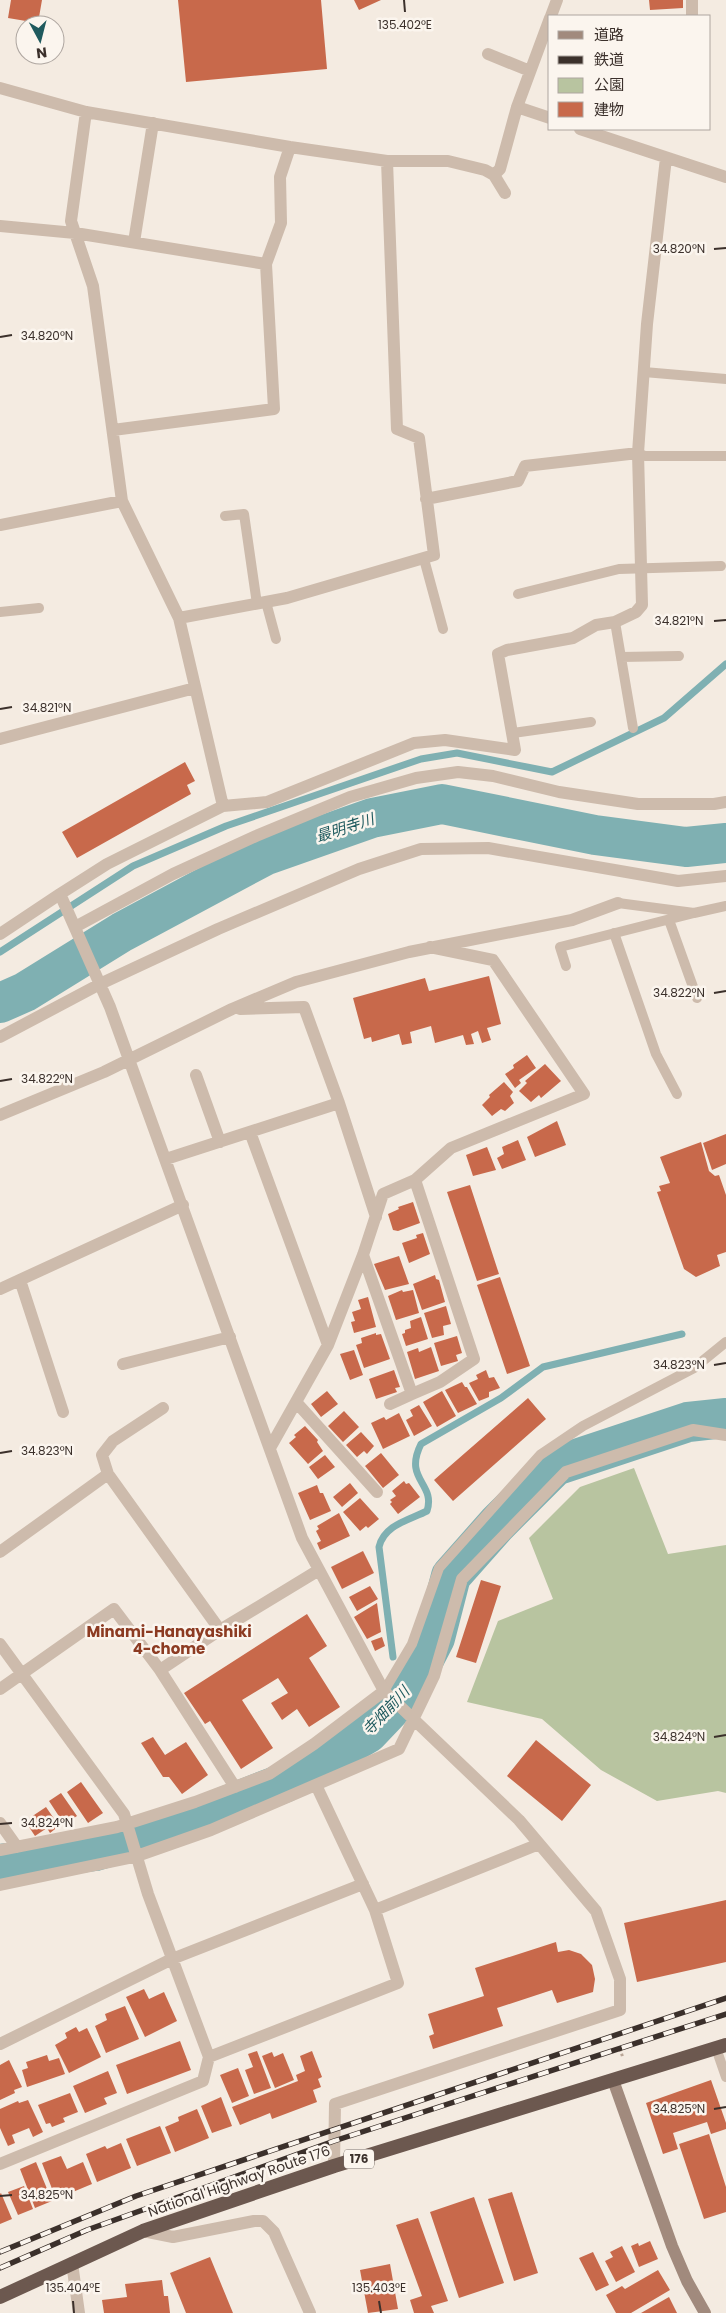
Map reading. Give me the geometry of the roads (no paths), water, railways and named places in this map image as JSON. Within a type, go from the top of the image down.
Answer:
[{"type":"highway","name":"National Highway Route 176","points":[[0,2296],[143,2231],[334,2166],[721,2046]]},
{"type":"main road","points":[[613,2080],[672,2246],[687,2281],[705,2313]]},
{"type":"street","points":[[692,0],[692,15]]},
{"type":"street","points":[[550,15],[554,1]]},
{"type":"street","points":[[494,175],[500,169],[517,107],[548,22]]},
{"type":"street","points":[[488,54],[530,71]]},
{"type":"street","points":[[0,88],[86,112],[290,147],[387,161],[448,161],[485,170],[494,175],[504,193]]},
{"type":"street","points":[[517,107],[548,117]]},
{"type":"street","points":[[86,112],[71,221],[93,286],[122,501],[179,618],[223,806]]},
{"type":"street","points":[[134,242],[153,123]]},
{"type":"street","points":[[583,130],[726,177]]},
{"type":"street","points":[[112,430],[274,409],[266,264],[281,223],[280,177],[290,147]]},
{"type":"street","points":[[0,934],[62,896],[107,864],[223,806],[267,802],[414,743],[445,740],[515,750],[498,654],[507,650],[573,638],[596,625],[614,622],[636,612],[642,605],[638,452],[647,324],[666,158]]},
{"type":"street","points":[[179,618],[287,598],[434,555],[419,438],[397,429],[387,161]]},
{"type":"street","points":[[0,226],[75,233],[266,264]]},
{"type":"street","points":[[426,499],[518,481],[525,466],[638,452]]},
{"type":"street","points":[[0,525],[122,501]]},
{"type":"street","points":[[0,738],[195,688]]},
{"type":"street","points":[[74,926],[173,874],[256,836],[350,797],[416,778],[458,772],[493,776],[559,792],[638,804],[714,804],[726,802]]},
{"type":"street","points":[[0,1037],[98,979],[359,869],[421,848],[488,848],[678,880],[726,876]]},
{"type":"street","points":[[62,896],[98,979],[129,1060],[302,1538],[387,1693],[519,1820],[596,1911],[620,1979],[620,2010],[334,2104],[334,2166]]},
{"type":"street","points":[[0,1116],[129,1060],[232,1009],[296,982],[430,947],[572,920],[618,903]]},
{"type":"street","points":[[270,1448],[328,1345],[363,1255],[383,1194],[415,1180],[451,1148],[584,1094],[493,960],[430,947]]},
{"type":"street","points":[[232,1009],[304,1007],[339,1103],[376,1217]]},
{"type":"street","points":[[196,1075],[220,1142]]},
{"type":"street","points":[[166,1159],[339,1103]]},
{"type":"street","points":[[250,1132],[328,1345]]},
{"type":"street","points":[[390,1404],[440,1382],[474,1359],[415,1180]]},
{"type":"street","points":[[0,1289],[183,1205]]},
{"type":"street","points":[[363,1255],[412,1394]]},
{"type":"street","points":[[20,1280],[63,1412]]},
{"type":"street","points":[[122,1364],[230,1337]]},
{"type":"street","points":[[296,1402],[377,1492]]},
{"type":"street","points":[[163,1408],[113,1441],[102,1455],[108,1474],[220,1630]]},
{"type":"street","points":[[0,1885],[136,1855],[211,1830],[399,1749],[434,1676],[462,1579],[566,1472],[694,1430],[726,1434]]},
{"type":"street","points":[[0,1552],[108,1474]]},
{"type":"street","points":[[160,1670],[220,1630],[319,1570]]},
{"type":"street","points":[[0,1689],[114,1609],[160,1670],[235,1787]]},
{"type":"street","points":[[0,1644],[124,1814],[148,1894],[209,2057],[203,2081],[0,2164]]},
{"type":"street","points":[[0,1850],[127,1824],[269,1774],[387,1693]]},
{"type":"street","points":[[209,2057],[398,1983],[375,1910],[316,1784]]},
{"type":"street","points":[[0,1823],[18,1847]]},
{"type":"street","points":[[375,1910],[539,1844]]},
{"type":"street","points":[[0,2044],[172,1959],[363,1884]]},
{"type":"street","points":[[143,2231],[173,2237],[254,2221],[263,2222],[274,2232],[310,2313]]},
{"type":"street","points":[[72,2263],[79,2313]]},
{"type":"lane","points":[[644,372],[726,379]]},
{"type":"lane","points":[[638,452],[645,456],[726,456]]},
{"type":"lane","points":[[226,516],[244,514],[262,603],[276,639]]},
{"type":"lane","points":[[424,559],[443,629]]},
{"type":"lane","points":[[518,594],[619,569],[720,566]]},
{"type":"lane","points":[[0,612],[39,608]]},
{"type":"lane","points":[[614,622],[633,728]]},
{"type":"lane","points":[[621,657],[679,656]]},
{"type":"lane","points":[[513,733],[591,722]]},
{"type":"lane","points":[[618,903],[694,913]]},
{"type":"lane","points":[[566,966],[560,947],[726,906]]},
{"type":"lane","points":[[668,920],[697,998]]},
{"type":"lane","points":[[614,933],[656,1054],[677,1094]]},
{"type":"lane","points":[[387,1693],[412,1644],[439,1568],[540,1456],[583,1426],[694,1368],[726,1342]]},
{"type":"lane","points":[[721,2046],[726,2077]]},
{"type":"waterway","points":[[0,952],[133,866],[226,826],[421,759],[457,753],[552,772],[664,718],[726,664]]},
{"type":"waterway","name":"最明寺川","points":[[0,1003],[25,992],[122,932],[264,856],[372,818],[442,804],[595,835],[686,847],[726,843]]},
{"type":"waterway","points":[[393,1657],[379,1547],[386,1533],[392,1528],[427,1511],[429,1502],[417,1474],[416,1466],[416,1456],[421,1444],[501,1398],[543,1367],[682,1334]]},
{"type":"waterway","name":"寺畑前川","points":[[0,1864],[95,1851],[165,1830],[284,1783],[368,1733],[407,1692],[435,1638],[451,1576],[497,1524],[555,1466],[688,1422],[726,1418]]},
{"type":"waterway","name":"寺畑前川","points":[[713,1419],[726,1425]]},
{"type":"railway","points":[[0,2252],[136,2196],[726,1998]]},
{"type":"railway","points":[[0,2268],[87,2230],[334,2141],[726,2014]]},
{"type":"district","name":"Minami-Hanayashiki 4-chome","points":[[169,1640]]}]
